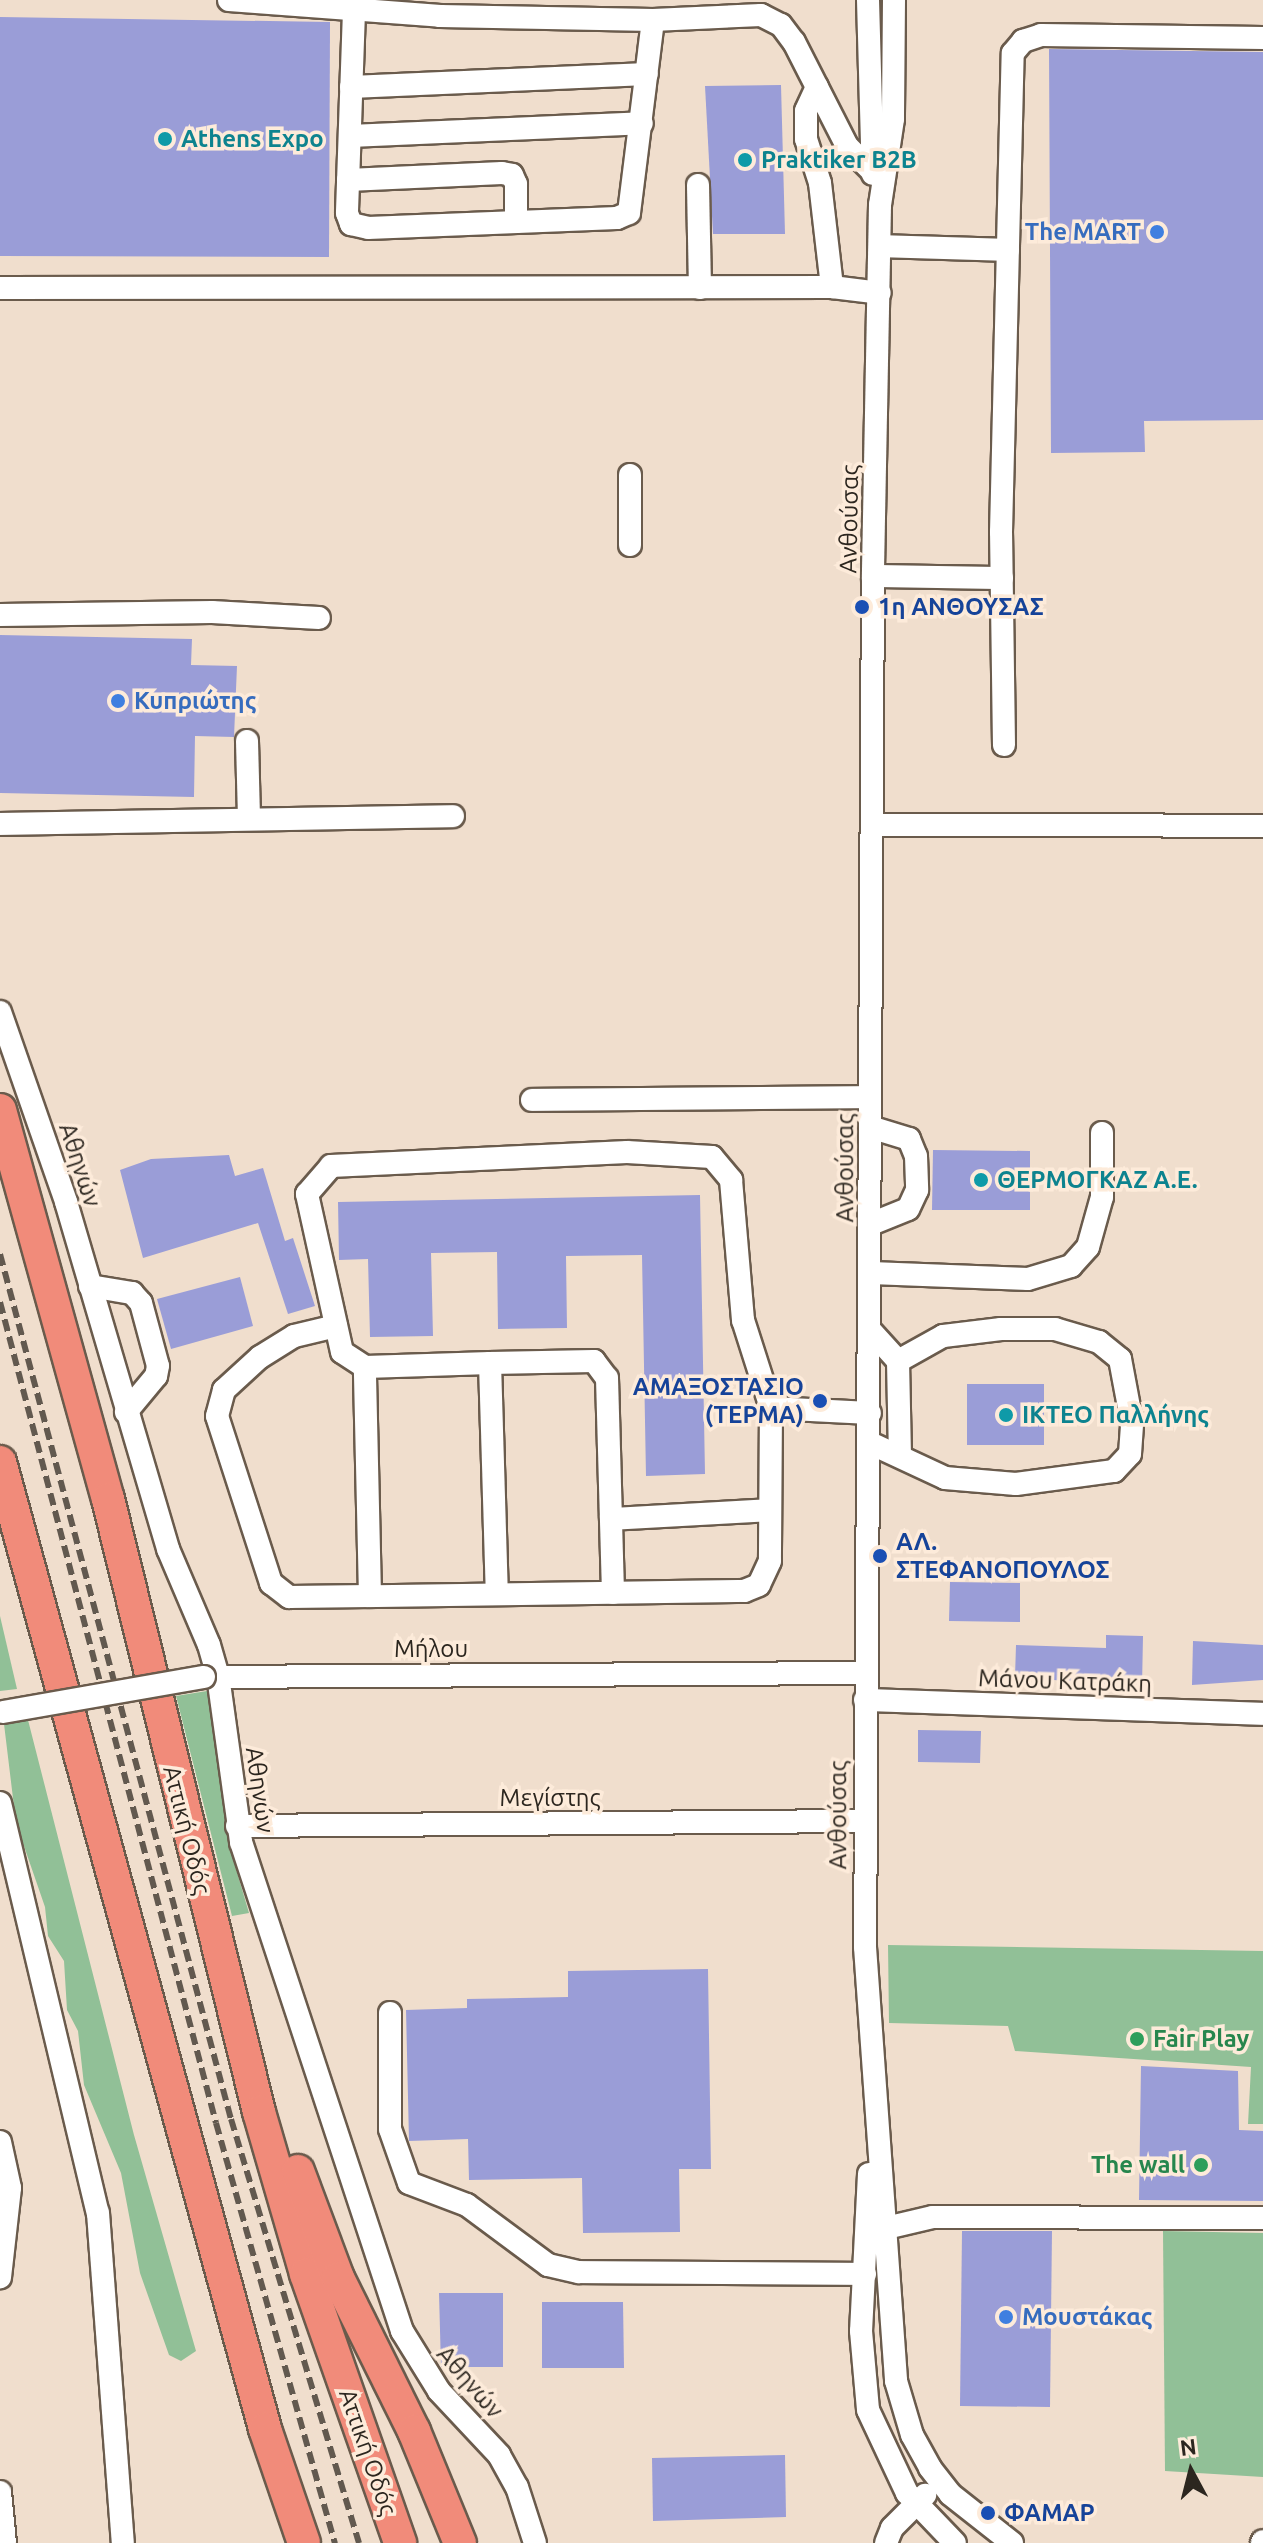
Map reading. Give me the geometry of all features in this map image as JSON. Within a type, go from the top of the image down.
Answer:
[{"type":"highway","name":"Αττική Οδός","points":[[0,1110],[108,1499],[181,1807],[302,2259],[400,2543]]},
{"type":"highway","points":[[0,1462],[265,2429],[304,2543]]},
{"type":"highway","points":[[181,1807],[310,2207],[460,2543]]},
{"type":"highway","points":[[265,2429],[287,2543]]},
{"type":"street","points":[[229,0],[437,16],[653,20],[761,15],[781,25],[794,42],[847,146],[873,172]]},
{"type":"street","points":[[412,0],[437,16]]},
{"type":"street","points":[[437,16],[463,0]]},
{"type":"street","name":"Ανθούσας","points":[[868,0],[873,172],[880,205]]},
{"type":"street","name":"Ανθούσας","points":[[894,0],[894,107],[880,205],[873,576],[870,1443],[864,1821],[874,2130],[886,2228],[896,2381],[912,2435],[940,2481],[978,2519],[1012,2543]]},
{"type":"street","points":[[354,11],[348,180],[351,224],[516,222],[629,213],[653,20]]},
{"type":"street","points":[[1004,745],[1002,578],[1013,53],[1023,41],[1041,35],[1263,38]]},
{"type":"street","points":[[351,87],[647,74]]},
{"type":"street","points":[[817,87],[806,111],[806,139],[820,183],[832,287]]},
{"type":"street","points":[[350,136],[642,123]]},
{"type":"street","points":[[348,180],[512,175],[516,222]]},
{"type":"street","points":[[698,185],[700,288]]},
{"type":"street","points":[[880,246],[1008,250]]},
{"type":"street","points":[[0,288],[832,287],[880,293]]},
{"type":"street","points":[[630,475],[630,545]]},
{"type":"street","points":[[873,576],[1002,578]]},
{"type":"street","points":[[0,615],[212,612],[319,618]]},
{"type":"street","points":[[247,741],[249,818]]},
{"type":"street","points":[[0,824],[453,816]]},
{"type":"street","points":[[873,825],[1263,826]]},
{"type":"street","name":"Αθηνών","points":[[0,1012],[90,1286],[168,1549],[211,1676],[237,1826],[402,2331],[439,2391],[499,2455],[517,2487],[535,2543]]},
{"type":"street","points":[[532,1100],[870,1097]]},
{"type":"street","points":[[870,1127],[909,1139],[916,1156],[917,1190],[908,1209],[871,1224]]},
{"type":"street","points":[[871,1273],[1028,1279],[1071,1266],[1088,1247],[1102,1197],[1102,1133]]},
{"type":"street","points":[[336,1326],[294,1336],[260,1357],[224,1390],[217,1416],[271,1583],[289,1597],[613,1593],[744,1591],[759,1585],[770,1561],[771,1408],[743,1320],[731,1180],[712,1157],[627,1152],[331,1166],[307,1194],[342,1352],[365,1367],[594,1361],[607,1378],[613,1593]]},
{"type":"street","points":[[90,1286],[132,1293],[148,1329],[156,1376],[126,1412]]},
{"type":"street","points":[[870,1443],[945,1478],[1016,1484],[1077,1480],[1114,1471],[1130,1454],[1132,1423],[1120,1359],[1099,1342],[1055,1329],[943,1336],[898,1361]]},
{"type":"street","points":[[870,1330],[898,1361],[900,1455]]},
{"type":"street","points":[[490,1363],[497,1594]]},
{"type":"street","points":[[365,1367],[370,1596]]},
{"type":"street","points":[[771,1408],[870,1413]]},
{"type":"street","points":[[611,1519],[770,1510]]},
{"type":"street","name":"Μήλου","points":[[1,1713],[211,1676],[865,1673]]},
{"type":"street","name":"Μάνου Κατράκη","points":[[865,1700],[1263,1714]]},
{"type":"street","points":[[0,1803],[98,2213],[123,2543]]},
{"type":"street","name":"Μεγίστης","points":[[237,1826],[864,1821]]},
{"type":"street","points":[[390,2013],[390,2129],[409,2183],[467,2205],[548,2265],[579,2272],[865,2274]]},
{"type":"street","name":"Ανθούσας","points":[[874,2130],[861,2353],[868,2410],[886,2458],[915,2504],[955,2543]]},
{"type":"street","points":[[0,2142],[8,2210],[0,2277]]},
{"type":"street","points":[[886,2228],[933,2217],[1263,2218]]},
{"type":"street","points":[[886,2543],[915,2504],[940,2481]]},
{"type":"street","points":[[0,2492],[5,2543]]},
{"type":"green space","points":[[0,1616],[17,1689],[0,1691]]},
{"type":"green space","points":[[207,1691],[229,1845],[249,1913],[232,1916],[176,1696]]},
{"type":"green space","points":[[28,1720],[134,2135],[196,2351],[181,2361],[169,2355],[140,2273],[121,2173],[84,2085],[78,2031],[67,2010],[64,1961],[48,1936],[45,1907],[16,1823],[4,1724]]},
{"type":"green space","name":"Fair Play","points":[[888,1945],[1263,1951],[1263,2124],[1248,2124],[1251,2067],[1015,2051],[1008,2026],[889,2023]]},
{"type":"green space","points":[[1163,2231],[1263,2233],[1263,2477],[1165,2471]]},
{"type":"building","name":"Athens Expo","points":[[0,17],[330,22],[329,257],[0,256]]},
{"type":"building","name":"The MART","points":[[1049,49],[1263,52],[1263,420],[1144,421],[1145,452],[1051,453]]},
{"type":"building","name":"Praktiker B2B","points":[[781,85],[785,234],[713,234],[705,86]]},
{"type":"building","name":"Κυπριώτης","points":[[0,635],[192,639],[191,665],[237,666],[234,737],[195,736],[194,797],[0,793]]},
{"type":"building","name":"ΘΕΡΜΟΓΚΑΖ Α.Ε.","points":[[933,1150],[1030,1151],[1030,1210],[932,1210]]},
{"type":"building","points":[[229,1155],[235,1176],[263,1168],[285,1241],[293,1238],[315,1306],[288,1314],[258,1223],[143,1258],[120,1170],[151,1159]]},
{"type":"building","points":[[700,1195],[705,1474],[646,1476],[642,1255],[566,1256],[567,1328],[498,1329],[497,1252],[431,1253],[433,1336],[370,1337],[368,1259],[339,1260],[338,1202]]},
{"type":"building","points":[[240,1277],[253,1326],[171,1349],[157,1299]]},
{"type":"building","name":"ΙΚΤΕΟ Παλλήνης","points":[[967,1384],[1044,1384],[1044,1445],[967,1445]]},
{"type":"building","points":[[950,1582],[1020,1583],[1020,1622],[949,1621]]},
{"type":"building","points":[[1106,1635],[1143,1636],[1142,1687],[1015,1677],[1016,1645],[1106,1648]]},
{"type":"building","points":[[1193,1641],[1263,1645],[1263,1680],[1192,1685]]},
{"type":"building","points":[[918,1730],[981,1731],[980,1763],[918,1762]]},
{"type":"building","points":[[708,1969],[711,2169],[679,2169],[680,2232],[583,2233],[582,2178],[469,2180],[468,2139],[409,2141],[406,2010],[467,2008],[467,1999],[568,1997],[568,1971]]},
{"type":"building","name":"The wall","points":[[1141,2066],[1238,2071],[1239,2130],[1263,2131],[1263,2201],[1139,2200]]},
{"type":"building","name":"Μουστάκας","points":[[962,2231],[1052,2231],[1050,2407],[960,2406]]},
{"type":"building","points":[[439,2293],[503,2293],[503,2367],[441,2367]]},
{"type":"building","points":[[542,2302],[623,2302],[624,2368],[542,2368]]},
{"type":"building","points":[[785,2455],[786,2517],[653,2521],[652,2458]]},
{"type":"railway","points":[[0,1254],[231,2119],[359,2543]]},
{"type":"railway","points":[[0,1302],[216,2123],[335,2543]]},
{"type":"place","name":"Athens Expo","points":[[165,139]]},
{"type":"place","name":"Praktiker B2B","points":[[745,160]]},
{"type":"place","name":"The MART","points":[[1157,232]]},
{"type":"place","name":"1η ΑΝΘΟΥΣΑΣ","points":[[862,607]]},
{"type":"place","name":"Κυπριώτης","points":[[118,701]]},
{"type":"place","name":"ΘΕΡΜΟΓΚΑΖ Α.Ε.","points":[[981,1180]]},
{"type":"place","name":"ΑΜΑΞΟΣΤΑΣΙΟ (ΤΕΡΜΑ)","points":[[820,1401]]},
{"type":"place","name":"ΙΚΤΕΟ Παλλήνης","points":[[1006,1415]]},
{"type":"place","name":"ΑΛ. ΣΤΕΦΑΝΟΠΟΥΛΟΣ","points":[[880,1556]]},
{"type":"place","name":"Fair Play","points":[[1137,2039]]},
{"type":"place","name":"The wall","points":[[1201,2165]]},
{"type":"place","name":"Μουστάκας","points":[[1006,2317]]},
{"type":"place","name":"ΦΑΜΑΡ","points":[[988,2513]]}]
